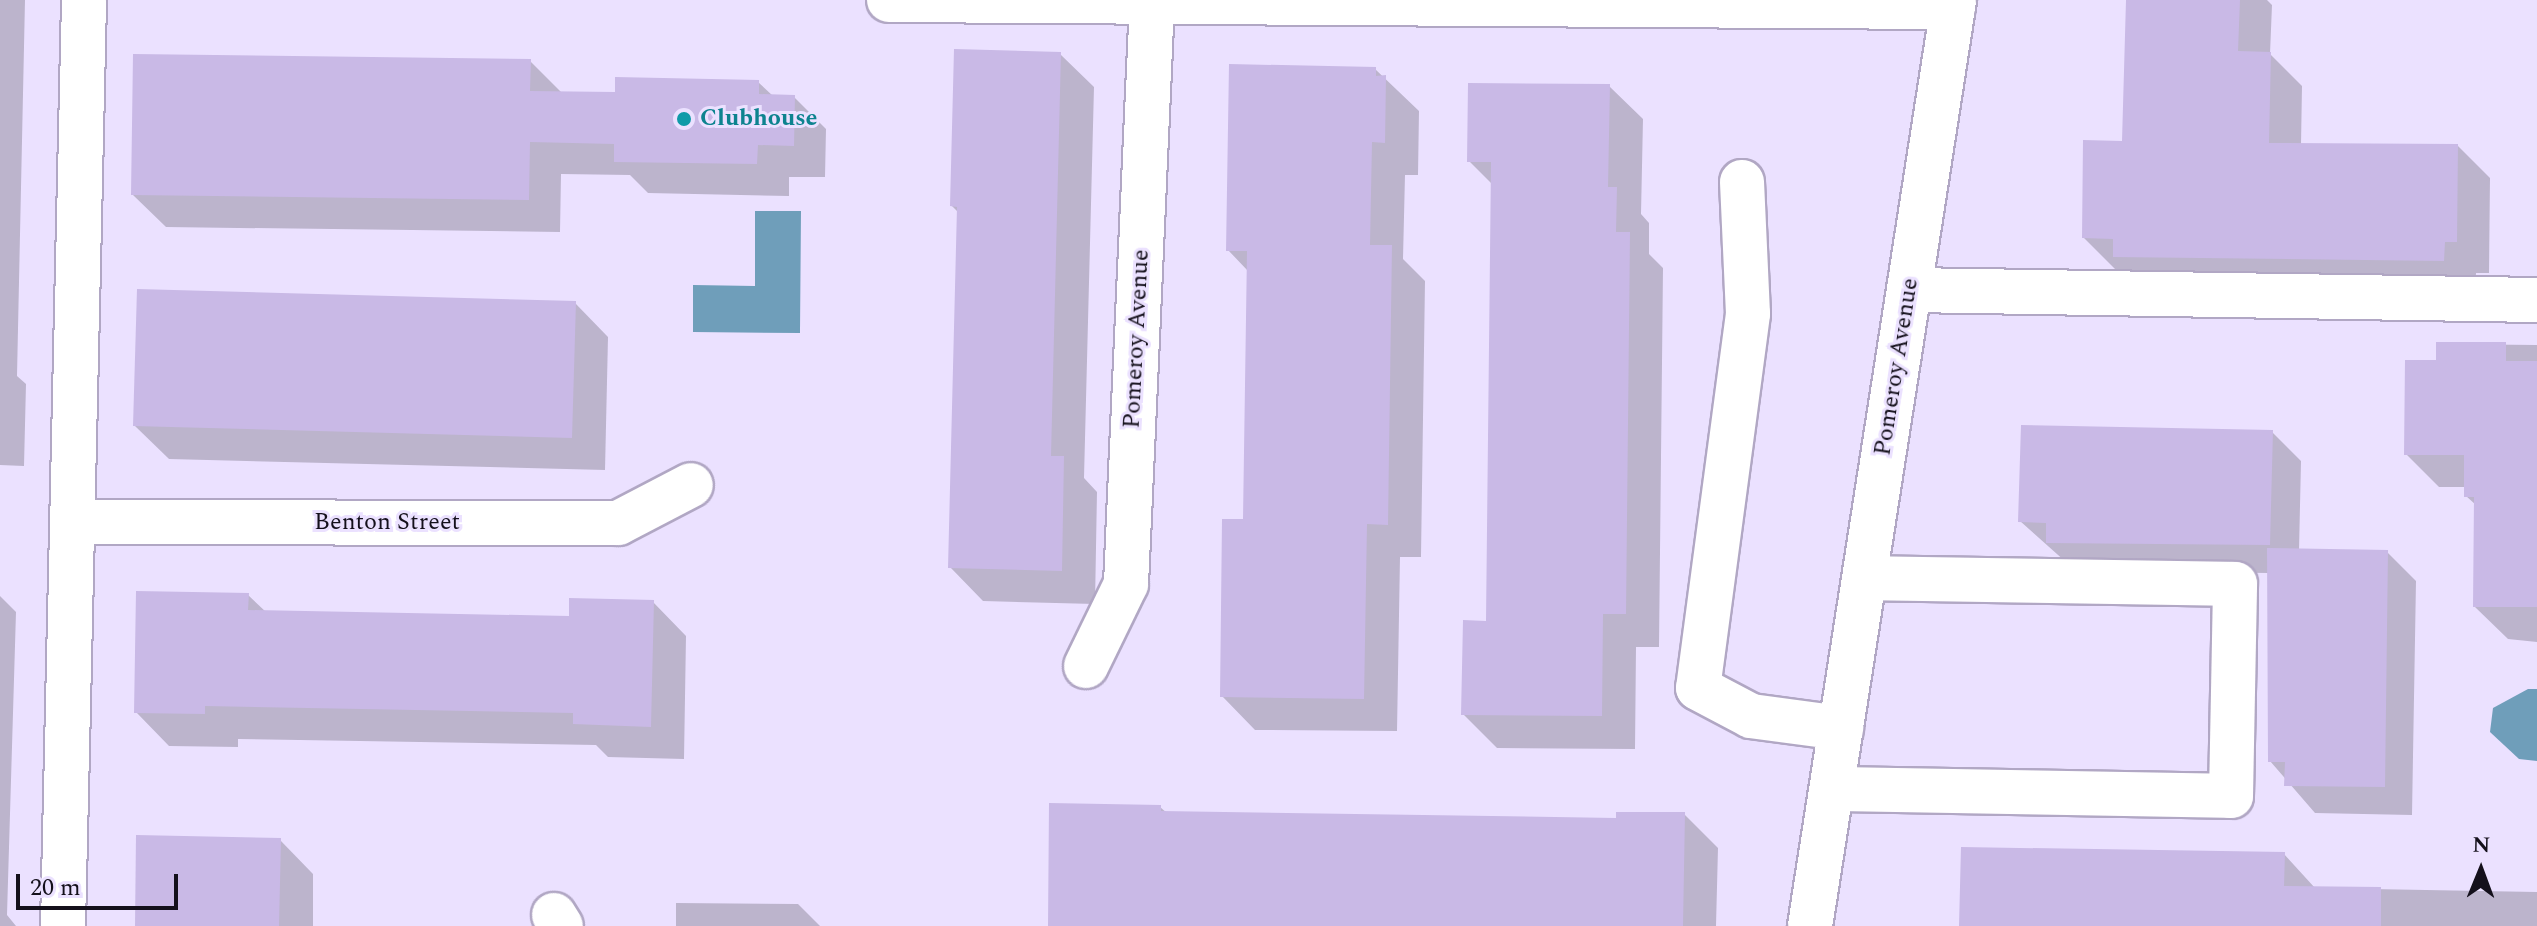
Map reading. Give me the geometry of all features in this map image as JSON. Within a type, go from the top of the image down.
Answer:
[{"type":"street","points":[[63,926],[84,0]]},
{"type":"street","name":"Pomeroy Avenue","points":[[889,0],[1953,4],[1810,926]]},
{"type":"street","name":"Pomeroy Avenue","points":[[1086,666],[1126,584],[1152,2]]},
{"type":"street","points":[[1742,182],[1748,314],[1698,688],[1751,716],[1841,728]]},
{"type":"street","points":[[1909,290],[2537,300]]},
{"type":"street","name":"Benton Street","points":[[73,522],[618,523],[691,485]]},
{"type":"street","points":[[1832,789],[2231,796],[2235,584],[1865,578]]},
{"type":"water","points":[[755,211],[801,211],[800,333],[693,332],[693,285],[755,286]]},
{"type":"water","points":[[2528,689],[2537,689],[2537,761],[2519,759],[2490,732],[2493,708]]},
{"type":"building","points":[[2126,0],[2240,0],[2238,51],[2271,52],[2269,143],[2458,144],[2457,242],[2445,242],[2444,261],[2113,257],[2113,239],[2082,238],[2083,140],[2122,141]]},
{"type":"building","points":[[954,49],[1061,52],[1051,456],[1064,456],[1062,571],[948,568],[957,207],[950,206]]},
{"type":"building","points":[[133,54],[531,59],[530,91],[615,92],[615,77],[759,80],[759,94],[795,95],[794,146],[758,145],[757,164],[614,162],[614,144],[530,142],[529,200],[131,195]]},
{"type":"building","points":[[1229,64],[1376,67],[1376,76],[1386,75],[1385,143],[1372,142],[1370,245],[1392,245],[1388,525],[1367,524],[1364,699],[1220,697],[1222,519],[1243,519],[1247,251],[1226,251]]},
{"type":"building","points":[[1468,83],[1610,84],[1608,187],[1617,187],[1616,232],[1630,232],[1626,614],[1603,614],[1602,716],[1461,715],[1463,620],[1486,621],[1491,162],[1467,162]]},
{"type":"building","points":[[137,289],[576,301],[572,438],[133,426]]},
{"type":"building","points":[[2436,342],[2506,342],[2506,361],[2537,361],[2537,607],[2473,607],[2474,497],[2464,497],[2464,455],[2404,455],[2405,360],[2436,360]]},
{"type":"building","points":[[2021,425],[2273,430],[2270,545],[2046,543],[2046,523],[2018,522]]},
{"type":"building","points":[[2267,548],[2388,550],[2385,787],[2284,786],[2285,762],[2268,762]]},
{"type":"building","points":[[136,591],[249,593],[248,610],[569,616],[569,598],[654,600],[651,727],[573,724],[573,713],[205,706],[205,714],[134,713]]},
{"type":"building","points":[[1049,803],[1161,805],[1161,811],[1616,818],[1616,812],[1685,812],[1683,926],[1048,926]]},
{"type":"building","points":[[136,835],[281,838],[279,926],[135,926]]},
{"type":"building","points":[[1961,847],[2285,852],[2284,886],[2381,887],[2381,926],[1959,926]]},
{"type":"place","name":"Clubhouse","points":[[684,119]]}]
